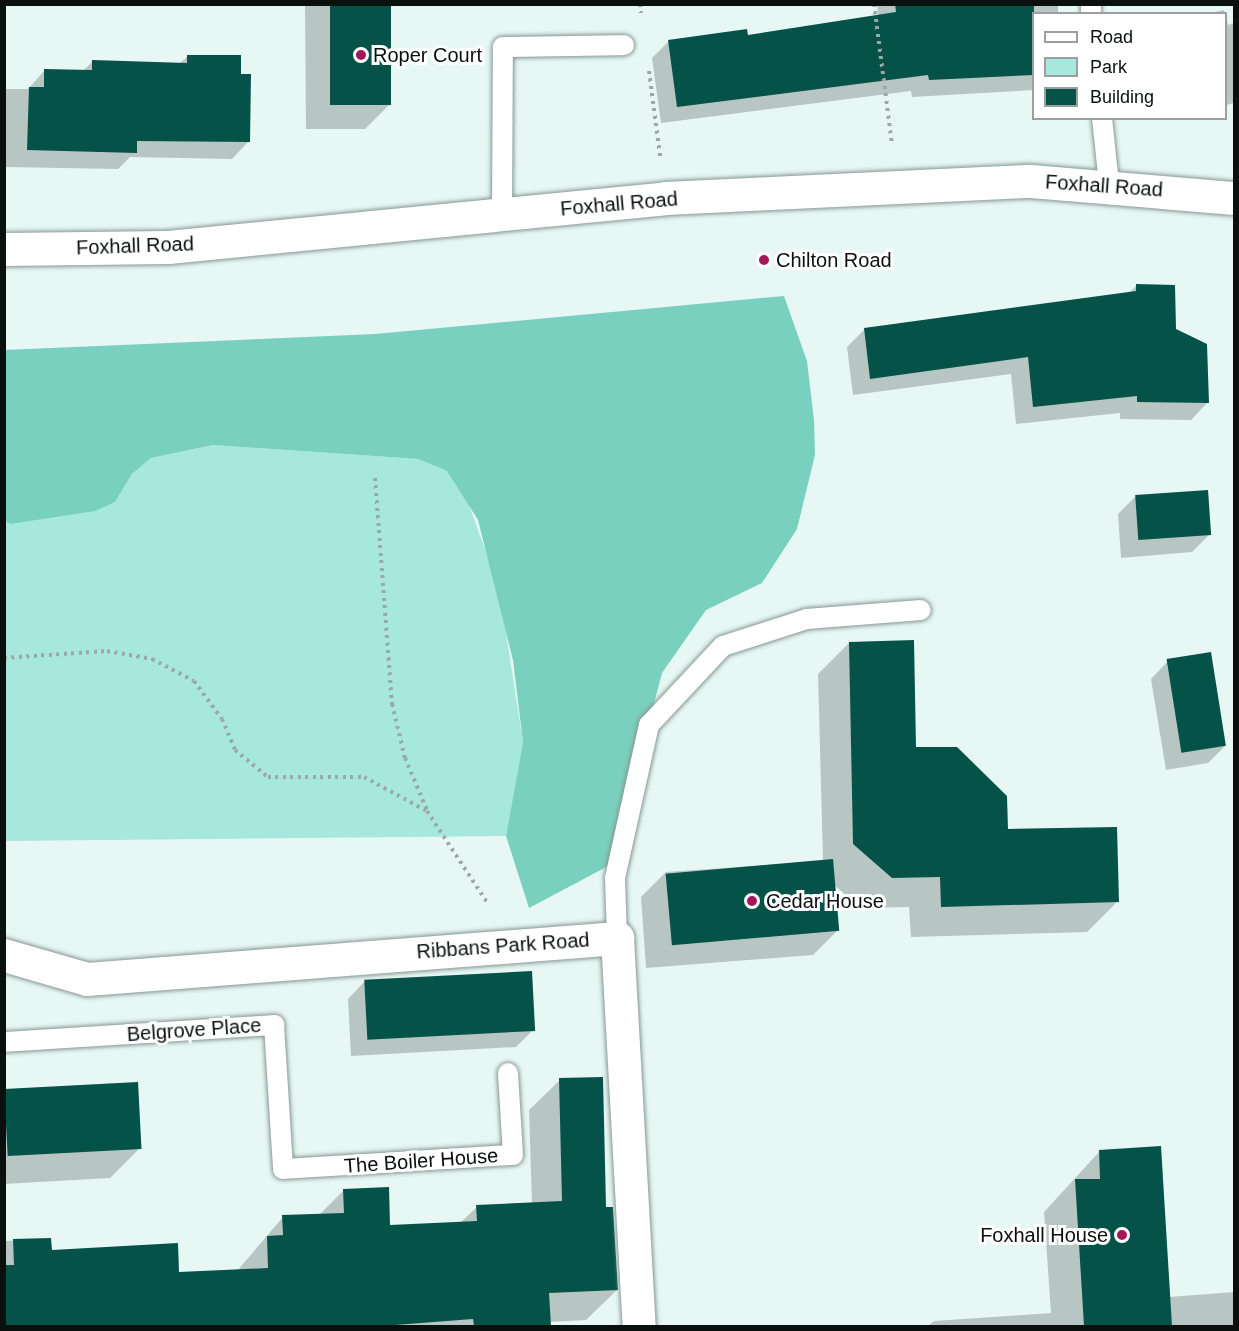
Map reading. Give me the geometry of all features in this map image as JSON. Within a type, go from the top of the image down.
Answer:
[{"type":"street","name":"Foxhall Road","points":[[4,249],[168,247],[502,216],[665,198],[898,190],[1031,181],[1108,184],[1234,198]]},
{"type":"street","name":"Ribbans Park Road","points":[[4,956],[87,979],[618,938],[639,1326]]},
{"type":"lane","points":[[502,216],[503,47],[624,45]]},
{"type":"lane","points":[[1102,120],[1108,184]]},
{"type":"lane","points":[[618,938],[615,878],[649,725],[723,646],[807,619],[921,610]]},
{"type":"lane","name":"Belgrove Place","points":[[4,1042],[274,1025],[283,1170]]},
{"type":"lane","name":"The Boiler House","points":[[283,1170],[513,1155],[508,1073]]},
{"type":"path","points":[[640,4],[643,27]]},
{"type":"path","points":[[874,4],[898,190]]},
{"type":"path","points":[[648,60],[665,198]]},
{"type":"path","points":[[375,478],[392,704],[405,758],[427,811],[508,945]]},
{"type":"path","points":[[4,658],[108,651],[152,659],[194,681],[222,719],[235,750],[268,777],[364,777],[427,811]]},
{"type":"green space","points":[[784,296],[807,361],[814,420],[815,455],[797,529],[762,583],[706,610],[662,673],[612,864],[529,908],[506,836],[523,742],[513,660],[478,520],[447,471],[418,459],[213,445],[151,458],[132,474],[115,502],[95,511],[10,524],[4,520],[4,350],[375,334]]},
{"type":"green space","points":[[213,445],[418,459],[447,471],[465,494],[499,588],[523,742],[506,836],[5,841],[4,522],[115,502],[132,474],[151,458]]},
{"type":"building","name":"Roper Court","points":[[330,4],[391,4],[391,105],[330,105]]},
{"type":"building","points":[[895,4],[1034,4],[1032,75],[929,80],[928,75],[677,107],[668,40],[747,29],[748,35],[896,12]]},
{"type":"building","points":[[187,55],[241,55],[241,74],[251,74],[250,142],[137,141],[137,153],[27,150],[29,87],[44,87],[44,69],[92,70],[92,60],[187,63]]},
{"type":"building","points":[[1136,284],[1175,285],[1176,329],[1207,344],[1209,403],[1137,402],[1137,396],[1033,407],[1028,357],[870,379],[864,328],[1136,291]]},
{"type":"building","points":[[1208,490],[1211,535],[1138,540],[1135,495]]},
{"type":"building","points":[[914,640],[916,747],[957,747],[1007,796],[1008,829],[1117,827],[1119,902],[941,907],[940,877],[892,878],[853,844],[849,642]]},
{"type":"building","points":[[1211,652],[1226,746],[1181,753],[1167,659]]},
{"type":"building","name":"Cedar House","points":[[833,859],[839,931],[672,945],[666,874]]},
{"type":"building","points":[[532,971],[535,1031],[367,1040],[364,980]]},
{"type":"building","points":[[603,1077],[606,1207],[613,1207],[618,1290],[549,1293],[551,1326],[474,1326],[473,1319],[382,1326],[4,1326],[4,1265],[14,1265],[13,1239],[51,1238],[52,1250],[178,1243],[179,1272],[268,1268],[267,1236],[283,1235],[282,1215],[344,1213],[343,1189],[389,1187],[390,1225],[477,1221],[476,1205],[562,1201],[559,1078]]},
{"type":"building","points":[[138,1082],[142,1149],[8,1156],[4,1089]]},
{"type":"building","name":"Foxhall House","points":[[1161,1146],[1172,1326],[1084,1326],[1075,1179],[1100,1179],[1099,1150]]},
{"type":"place","name":"Roper Court","points":[[361,55]]},
{"type":"place","name":"Chilton Road","points":[[764,260]]},
{"type":"place","name":"Cedar House","points":[[752,901]]},
{"type":"place","name":"Foxhall House","points":[[1122,1235]]}]
